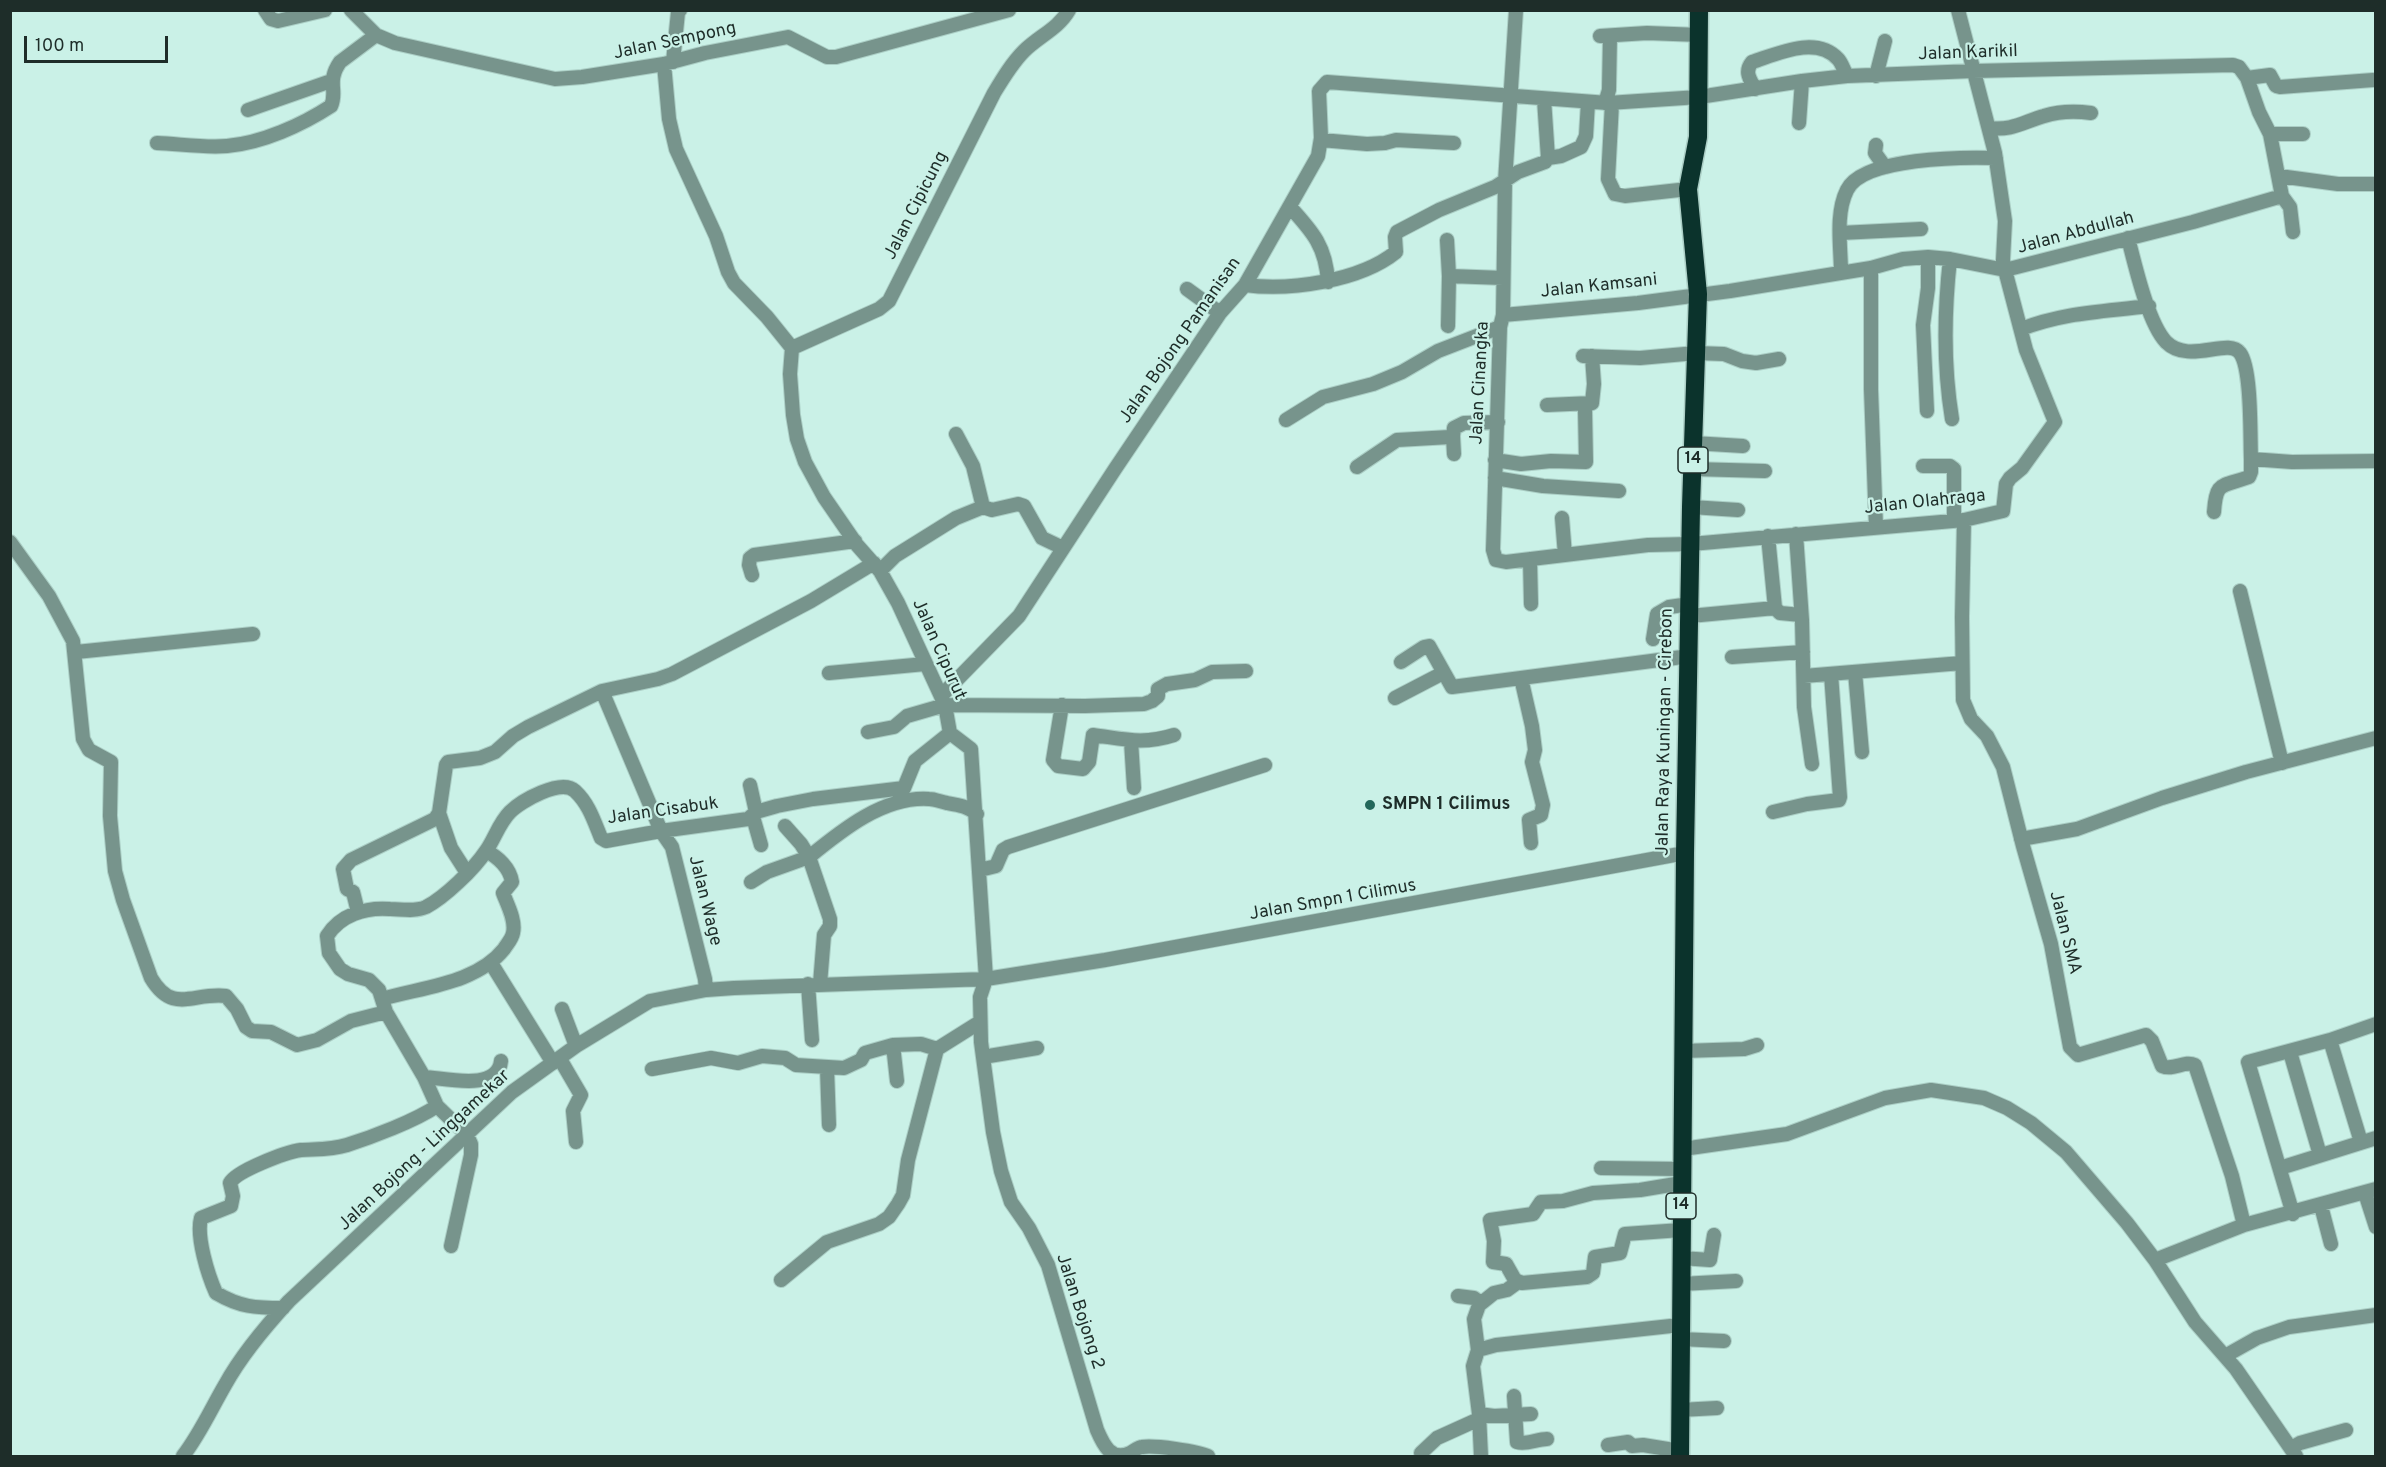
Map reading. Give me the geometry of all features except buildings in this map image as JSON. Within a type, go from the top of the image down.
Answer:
[{"type":"highway","name":"Jalan Raya Kuningan - Cirebon","points":[[1680,1454],[1684,911],[1691,507],[1698,294],[1688,189],[1698,137],[1700,10]]},
{"type":"street","name":"Jalan Sempong","points":[[351,10],[376,35],[395,43],[555,79],[669,63],[788,37],[827,57],[836,57],[1010,10]]},
{"type":"street","points":[[680,10],[669,63],[669,119],[676,149],[716,236],[734,283],[767,317],[792,348]]},
{"type":"street","name":"Jalan Cipicung","points":[[792,348],[879,309],[889,302],[1008,70],[1025,49],[1064,20],[1070,10]]},
{"type":"street","name":"Jalan Cinangka","points":[[1516,10],[1505,182],[1502,321],[1495,460],[1494,556],[1499,562],[1506,562],[1648,545],[1691,544]]},
{"type":"street","name":"Jalan Olahraga","points":[[1691,544],[1959,521],[2003,511],[2006,484],[2022,468],[2055,422],[2026,350],[2005,270],[2003,260],[2005,221],[1996,158],[1958,10]]},
{"type":"street","points":[[268,15],[285,21],[323,11]]},
{"type":"street","points":[[1688,189],[1625,196],[1615,194],[1608,179],[1609,90],[1605,36],[1647,33],[1700,35]]},
{"type":"street","points":[[157,143],[225,146],[260,139],[290,127],[331,106],[333,102],[331,81],[340,62],[376,35]]},
{"type":"street","points":[[1876,76],[1885,41]]},
{"type":"street","points":[[1755,89],[1747,74],[1752,62],[1801,47],[1830,52],[1840,60],[1846,76]]},
{"type":"street","name":"Jalan Karikil","points":[[1699,97],[1846,76],[1973,71],[2243,72],[2271,75],[2277,87],[2373,81]]},
{"type":"street","points":[[2243,72],[2270,134],[2282,196],[2290,207],[2293,232]]},
{"type":"street","points":[[248,110],[331,81]]},
{"type":"street","points":[[1799,123],[1802,81]]},
{"type":"street","name":"Jalan Bojong Pamanisan","points":[[943,701],[1020,616],[1220,313],[1245,285],[1318,156],[1321,140],[1319,91],[1327,82],[1609,103],[1699,97]]},
{"type":"street","points":[[1544,99],[1548,158]]},
{"type":"street","points":[[1245,285],[1263,287],[1328,282],[1384,260],[1396,252],[1396,232],[1439,210],[1505,182],[1518,172],[1545,162],[1548,158],[1561,156],[1581,147],[1586,136],[1588,102]]},
{"type":"street","points":[[1989,128],[2005,130],[2045,115],[2073,110],[2091,113]]},
{"type":"street","points":[[2270,134],[2303,134]]},
{"type":"street","points":[[1321,140],[1367,144],[1396,140],[1454,143]]},
{"type":"street","points":[[1876,145],[1875,153],[1885,167]]},
{"type":"street","points":[[1841,273],[1841,213],[1846,191],[1852,181],[1885,167],[1934,158],[1996,158]]},
{"type":"street","points":[[2279,176],[2338,184],[2376,184]]},
{"type":"street","name":"Jalan Abdullah","points":[[1698,294],[1871,268],[1903,259],[1928,257],[1950,258],[2005,270],[2282,196]]},
{"type":"street","points":[[1290,207],[1315,235],[1327,266],[1328,282]]},
{"type":"street","points":[[1840,233],[1921,229]]},
{"type":"street","points":[[2128,238],[2157,328],[2169,345],[2189,352],[2229,348],[2239,352],[2246,374],[2251,472],[2249,477],[2218,488],[2215,494],[2214,512]]},
{"type":"street","points":[[1447,240],[1448,326]]},
{"type":"street","points":[[1927,411],[1923,325],[1928,288],[1928,257]]},
{"type":"street","points":[[1950,258],[1944,312],[1945,352],[1952,419]]},
{"type":"street","points":[[1871,268],[1871,388],[1876,527]]},
{"type":"street","points":[[1449,276],[1503,278]]},
{"type":"street","points":[[1187,289],[1220,313]]},
{"type":"street","name":"Jalan Kamsani","points":[[1286,420],[1323,397],[1373,384],[1402,372],[1438,351],[1502,321],[1698,294]]},
{"type":"street","points":[[2021,329],[2046,319],[2088,311],[2149,306]]},
{"type":"street","name":"Jalan Cipurut","points":[[792,348],[790,374],[797,439],[805,462],[824,497],[855,541],[877,567],[898,603],[943,701],[950,733]]},
{"type":"street","points":[[1592,403],[1594,384],[1587,356],[1640,358],[1696,353],[1724,354],[1742,361],[1756,363],[1779,359]]},
{"type":"street","points":[[1547,405],[1592,403]]},
{"type":"street","points":[[1495,460],[1521,464],[1551,461],[1586,462],[1585,409],[1592,403]]},
{"type":"street","points":[[1454,454],[1454,428],[1460,424],[1498,422]]},
{"type":"street","points":[[956,434],[973,466],[983,507]]},
{"type":"street","points":[[1357,467],[1397,440],[1453,436]]},
{"type":"street","points":[[1693,443],[1743,446]]},
{"type":"street","points":[[2251,459],[2292,462],[2376,461]]},
{"type":"street","name":"Jalan SMA","points":[[1923,466],[1950,466],[1954,469],[1959,521],[1963,700],[1971,718],[1987,736],[2003,767],[2051,944],[2070,1047],[2078,1055],[2146,1035],[2152,1041],[2162,1066],[2168,1068],[2188,1063],[2195,1065],[2232,1176],[2244,1225]]},
{"type":"street","points":[[1693,469],[1765,471]]},
{"type":"street","points":[[1495,478],[1543,486],[1619,491]]},
{"type":"street","points":[[467,873],[452,848],[439,813],[448,762],[480,758],[495,752],[528,727],[602,691],[672,674],[877,567],[956,518],[983,507],[992,510],[1018,504],[1024,506],[1041,538],[1063,548]]},
{"type":"street","points":[[1691,507],[1738,510]]},
{"type":"street","points":[[1563,518],[1565,555]]},
{"type":"street","points":[[1796,534],[1804,707],[1812,764]]},
{"type":"street","points":[[1768,536],[1775,608],[1780,613],[1801,615]]},
{"type":"street","points":[[752,575],[749,565],[750,558],[754,555],[855,541]]},
{"type":"street","points":[[10,542],[49,596],[74,641],[83,739],[89,750],[111,762],[110,816],[116,871],[130,921],[152,978],[166,996],[176,1000],[226,996],[246,1027],[252,1031],[271,1032],[297,1045],[317,1040],[384,1006],[491,963],[513,933],[512,918],[503,893],[512,882],[511,874],[486,851]]},
{"type":"street","points":[[1530,560],[1531,604]]},
{"type":"street","points":[[2240,591],[2282,763]]},
{"type":"street","points":[[1653,639],[1657,614],[1669,607],[1690,610],[1775,608]]},
{"type":"street","points":[[76,652],[253,634]]},
{"type":"street","points":[[1401,662],[1424,646],[1429,646],[1450,686],[1454,687],[1690,656]]},
{"type":"street","points":[[1732,657],[1803,652]]},
{"type":"street","points":[[1804,676],[1962,663]]},
{"type":"street","points":[[829,673],[925,664]]},
{"type":"street","points":[[868,732],[894,727],[907,716],[943,701],[1084,706],[1144,704],[1158,696],[1158,690],[1167,684],[1195,681],[1212,672],[1246,671]]},
{"type":"street","points":[[1855,672],[1862,752]]},
{"type":"street","points":[[1395,698],[1443,673]]},
{"type":"street","points":[[1773,812],[1839,800],[1831,674]]},
{"type":"street","points":[[1521,678],[1532,726],[1534,772],[1543,805],[1541,815],[1529,820],[1531,843]]},
{"type":"street","name":"Jalan Wage","points":[[602,691],[661,831],[672,848],[706,990]]},
{"type":"street","points":[[1062,705],[1053,760],[1058,766],[1083,769],[1089,762],[1094,735],[1131,741],[1156,741],[1174,735]]},
{"type":"street","points":[[950,733],[971,749],[986,979]]},
{"type":"street","name":"Jalan Cisabuk","points":[[384,1006],[374,983],[344,972],[329,953],[326,940],[328,933],[342,918],[358,912],[385,908],[411,910],[425,907],[467,873],[486,851],[509,813],[520,803],[534,796],[563,787],[573,789],[587,805],[603,840],[754,814],[813,799],[904,788],[915,761],[950,733]]},
{"type":"street","points":[[2021,838],[2077,829],[2163,798],[2376,738]]},
{"type":"street","points":[[1131,741],[1134,788]]},
{"type":"street","points":[[980,870],[996,866],[1003,850],[1008,847],[1265,765]]},
{"type":"street","points":[[750,785],[761,846]]},
{"type":"street","points":[[751,882],[768,872],[809,857],[880,807],[930,799],[965,806],[977,814]]},
{"type":"street","points":[[358,912],[353,892],[347,889],[343,875],[346,864],[402,833],[428,824],[439,813]]},
{"type":"street","points":[[785,826],[809,857],[830,919],[830,926],[824,935],[814,984],[812,1040]]},
{"type":"street","name":"Jalan Smpn 1 Cilimus","points":[[986,979],[1140,954],[1685,853]]},
{"type":"street","points":[[491,963],[580,1095],[573,1111],[576,1142]]},
{"type":"street","name":"Jalan Bojong - Linggamekar","points":[[183,1456],[195,1440],[226,1383],[264,1328],[283,1308],[512,1092],[576,1046],[650,1001],[706,990],[986,979]]},
{"type":"street","name":"Jalan Bojong 2","points":[[986,979],[980,997],[980,1022],[983,1057],[1001,1171],[1011,1202],[1029,1228],[1049,1270],[1103,1445],[1114,1456],[1123,1456],[1142,1447],[1193,1451],[1208,1456]]},
{"type":"street","points":[[384,1006],[424,1077],[437,1106],[467,1135],[471,1144],[471,1155],[452,1246]]},
{"type":"street","points":[[562,1009],[576,1046]]},
{"type":"street","points":[[781,1280],[827,1242],[879,1224],[889,1217],[903,1195],[908,1160],[937,1049],[980,1022]]},
{"type":"street","points":[[2293,1214],[2248,1062],[2374,1029]]},
{"type":"street","points":[[2330,1040],[2361,1142]]},
{"type":"street","points":[[652,1069],[711,1058],[738,1063],[762,1056],[785,1058],[796,1065],[827,1068],[849,1067],[861,1060],[865,1053],[892,1045],[921,1044],[937,1049]]},
{"type":"street","points":[[892,1045],[897,1082]]},
{"type":"street","points":[[1683,1051],[1744,1048],[1757,1045]]},
{"type":"street","points":[[983,1057],[1037,1048]]},
{"type":"street","points":[[2290,1052],[2320,1155]]},
{"type":"street","points":[[424,1077],[479,1082],[495,1076],[501,1061]]},
{"type":"street","points":[[827,1068],[829,1125]]},
{"type":"street","points":[[1683,1149],[1787,1134],[1885,1098],[1931,1090],[1984,1098],[2007,1108],[2031,1123],[2066,1152],[2155,1260],[2196,1322],[2225,1356],[2293,1453],[2301,1443],[2346,1430]]},
{"type":"street","points":[[283,1308],[258,1308],[235,1304],[216,1293],[206,1266],[199,1225],[201,1218],[231,1206],[233,1196],[230,1183],[233,1178],[246,1171],[298,1150],[324,1150],[346,1145],[416,1117],[437,1106]]},
{"type":"street","points":[[2280,1168],[2376,1138]]},
{"type":"street","points":[[1601,1168],[1682,1176]]},
{"type":"street","points":[[1518,1282],[1506,1264],[1493,1262],[1491,1218],[1533,1214],[1541,1202],[1563,1201],[1593,1193],[1640,1190],[1682,1176]]},
{"type":"street","points":[[2155,1260],[2244,1225],[2293,1214],[2370,1191],[2376,1227]]},
{"type":"street","points":[[2320,1206],[2331,1244]]},
{"type":"street","points":[[1481,1456],[1473,1366],[1478,1350],[1474,1319],[1479,1305],[1494,1293],[1507,1290],[1518,1282],[1587,1277],[1593,1273],[1596,1257],[1620,1253],[1625,1234],[1681,1230]]},
{"type":"street","points":[[1681,1258],[1710,1260],[1714,1235]]},
{"type":"street","points":[[1682,1284],[1736,1281]]},
{"type":"street","points":[[1458,1296],[1474,1298],[1479,1305]]},
{"type":"street","points":[[2225,1356],[2257,1338],[2289,1328],[2376,1315]]},
{"type":"street","points":[[1478,1350],[1496,1345],[1680,1332],[1724,1341]]},
{"type":"street","points":[[1514,1396],[1517,1442],[1523,1444],[1547,1439]]},
{"type":"street","points":[[1680,1410],[1717,1408]]},
{"type":"street","points":[[1422,1453],[1437,1438],[1479,1417],[1531,1414]]},
{"type":"street","points":[[1608,1445],[1628,1442],[1632,1446],[1644,1445],[1680,1454]]},
{"type":"place","name":"SMPN 1 Cilimus","points":[[1370,805]]}]
